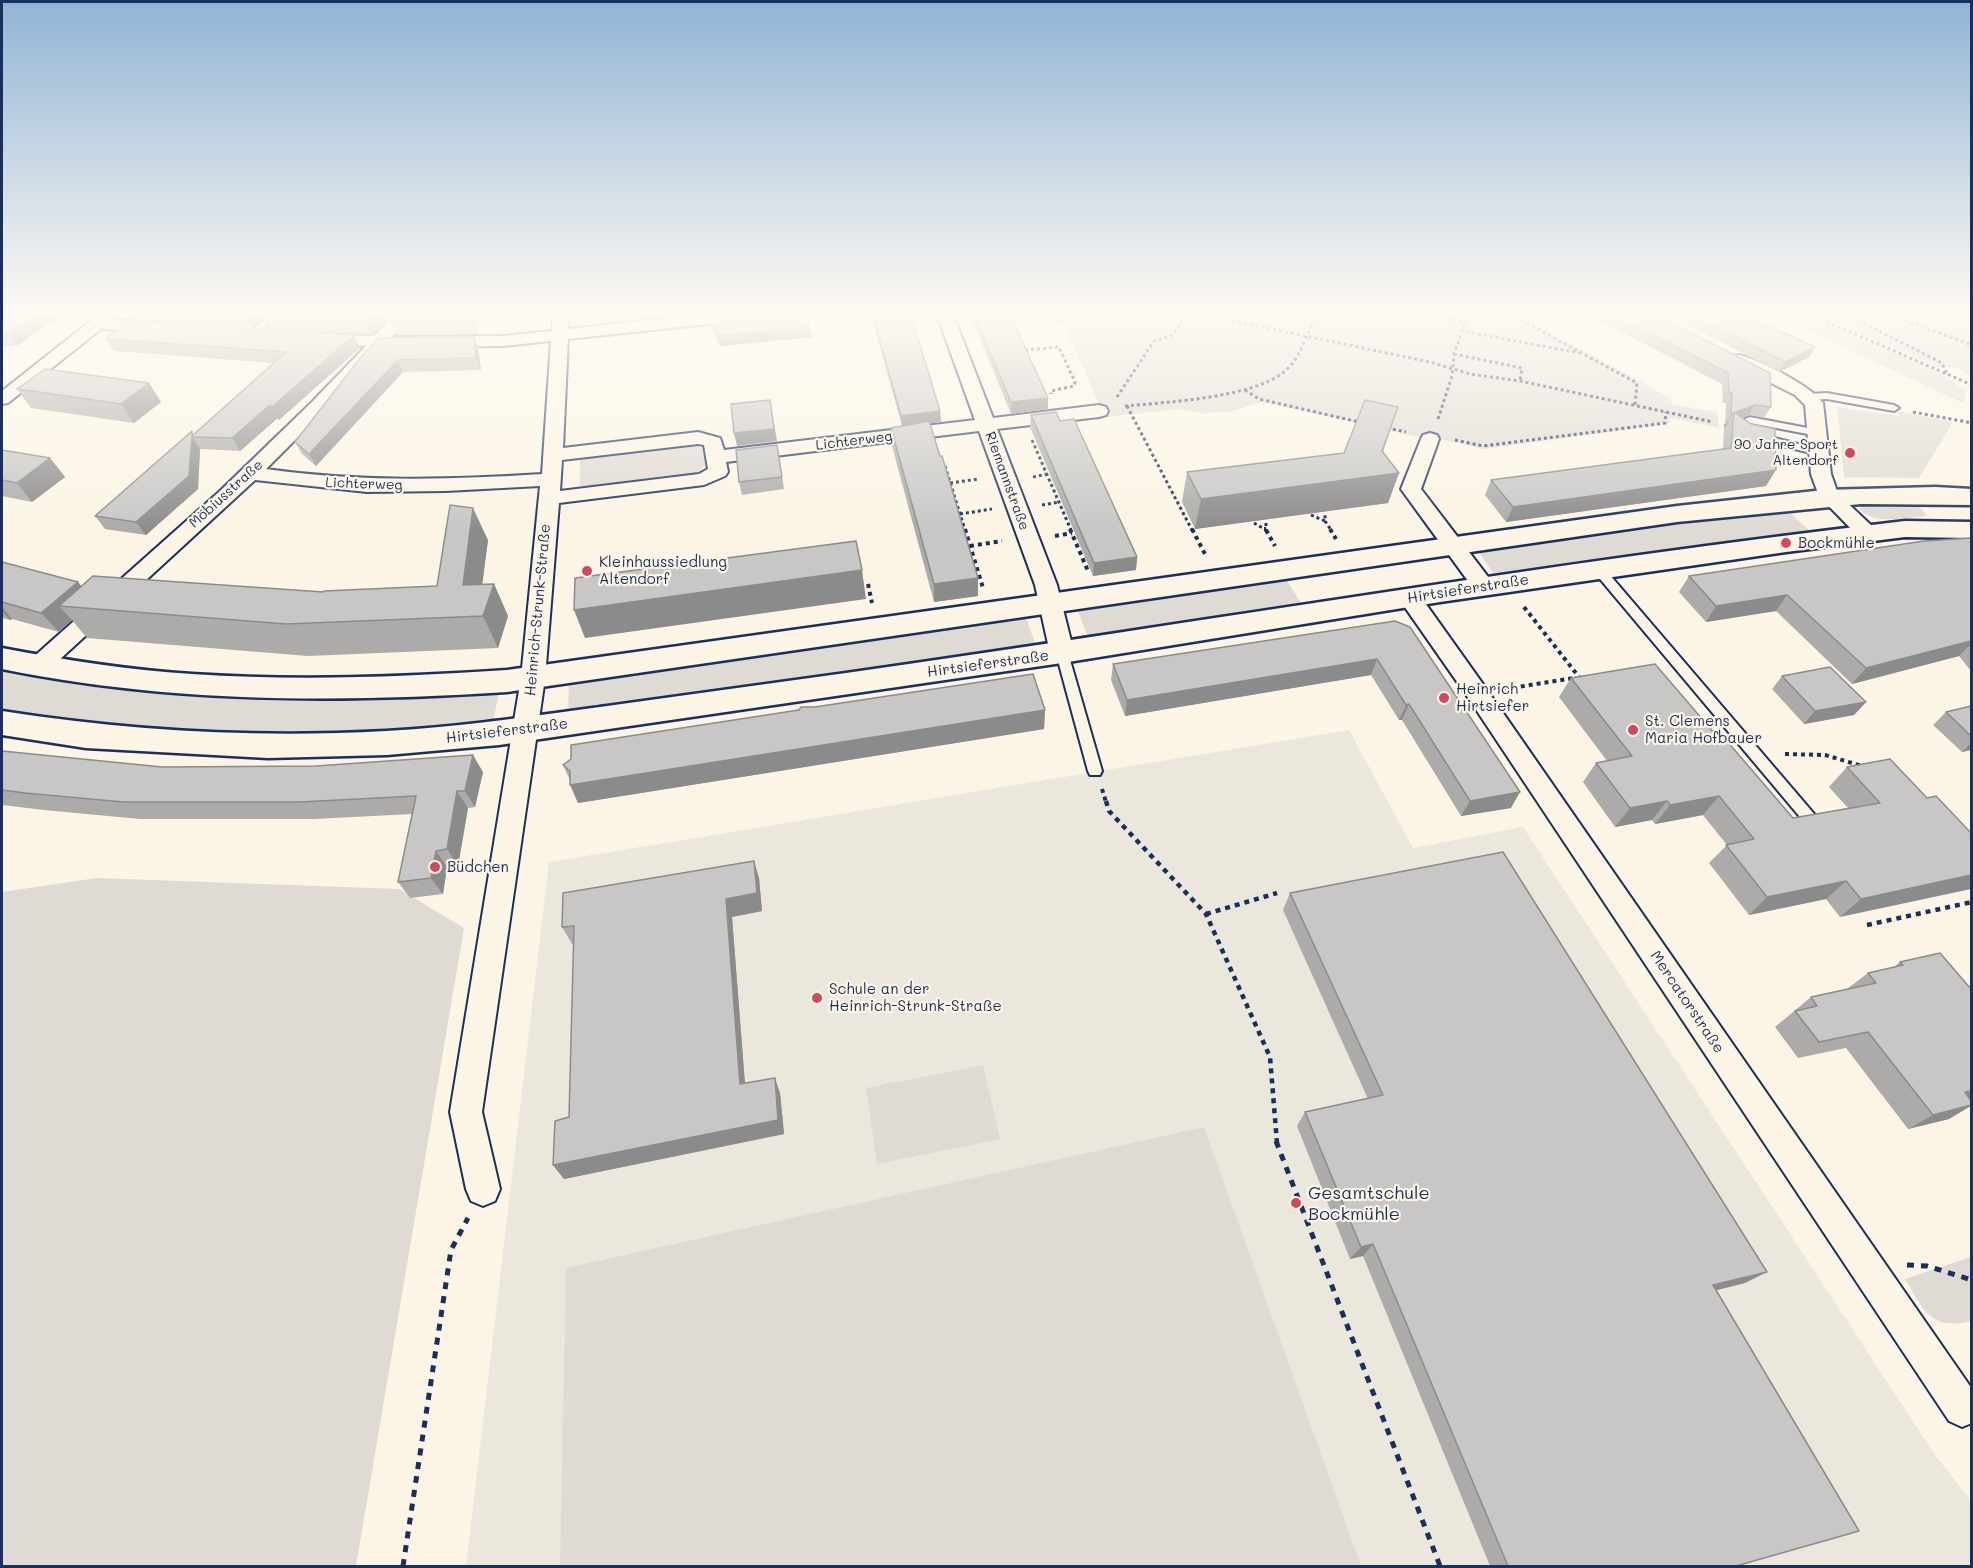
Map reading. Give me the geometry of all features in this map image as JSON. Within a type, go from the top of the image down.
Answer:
[{"type":"main road","points":[[2,659],[124,680],[218,688],[298,691],[398,689],[533,678],[1677,514],[1829,496],[1971,497]]},
{"type":"main road","name":"Hirtsieferstraße","points":[[2,723],[86,736],[268,746],[387,743],[525,730],[1062,653],[1599,570],[1867,533],[1933,528],[1971,530]]},
{"type":"street","points":[[2,399],[20,385]]},
{"type":"street","name":"Möbiusstraße","points":[[37,666],[250,473],[337,385]]},
{"type":"street","name":"Heinrich-Strunk-Straße","points":[[483,1189],[466,1112],[533,678],[557,385]]},
{"type":"street","name":"Riemannstraße","points":[[971,385],[1046,585],[1062,653]]},
{"type":"street","points":[[1786,385],[1808,397],[1814,403],[1821,474],[1829,496],[1867,533]]},
{"type":"street","name":"Lichterweg","points":[[250,473],[313,482],[382,486],[457,485],[549,489],[704,479],[717,472],[717,456],[1099,411]]},
{"type":"street","points":[[1431,437],[1411,489],[1454,545],[1495,585]]},
{"type":"street","points":[[553,455],[698,438],[713,442],[717,456]]},
{"type":"street","name":"Mercatorstraße","points":[[1410,598],[1477,693],[1962,1408]]},
{"type":"lane","points":[[1808,397],[1827,396],[1894,408]]},
{"type":"lane","points":[[1731,426],[1750,420],[1819,442]]},
{"type":"lane","points":[[1731,426],[1746,435],[1819,442]]},
{"type":"lane","points":[[1599,570],[1810,819]]},
{"type":"lane","points":[[1062,653],[1095,771]]},
{"type":"path","points":[[1056,417],[1052,407],[1054,404],[1051,392],[1074,385]]},
{"type":"path","points":[[1116,399],[1125,385]]},
{"type":"path","points":[[1218,578],[1127,406],[1245,390],[1257,385]]},
{"type":"path","points":[[1431,437],[1449,385]]},
{"type":"path","points":[[1540,385],[1731,426]]},
{"type":"path","points":[[1635,405],[1636,385]]},
{"type":"path","points":[[1245,390],[1258,399],[1361,422]]},
{"type":"path","points":[[1894,408],[1971,423]]},
{"type":"path","points":[[1384,427],[1484,446],[1665,423],[1666,412]]},
{"type":"path","points":[[1024,420],[1098,596]]},
{"type":"path","points":[[935,431],[985,596]]},
{"type":"path","points":[[950,483],[984,478]]},
{"type":"path","points":[[960,514],[994,508]]},
{"type":"path","points":[[1311,515],[1325,521],[1325,513]]},
{"type":"path","points":[[1254,523],[1266,530],[1266,522]]},
{"type":"path","points":[[970,546],[1008,540]]},
{"type":"path","points":[[1495,585],[1578,677]]},
{"type":"path","points":[[1477,693],[1588,676]]},
{"type":"path","points":[[1758,757],[1803,752],[1850,760],[1867,769]]},
{"type":"path","points":[[1095,771],[1109,811],[1206,914],[1270,1057],[1275,1138],[1440,1566]]},
{"type":"path","points":[[1206,914],[1276,893]]},
{"type":"path","points":[[1867,925],[1971,902]]},
{"type":"path","points":[[403,1566],[451,1250],[483,1189]]},
{"type":"path","points":[[1867,1266],[1927,1266],[1971,1280]]},
{"type":"shaded area","points":[[1091,385],[1647,385],[1670,398],[1672,404],[1717,413],[1719,428],[1670,418],[1669,424],[1484,449],[1262,402],[1228,412],[1199,413],[1179,409],[1105,417]]},
{"type":"shaded area","points":[[1925,385],[1958,385],[1967,391],[1963,403]]},
{"type":"shaded area","points":[[1837,407],[1899,416],[1897,411],[1953,422],[1919,478],[1844,477]]},
{"type":"shaded area","points":[[694,445],[703,449],[705,465],[694,475],[580,489],[580,457]]},
{"type":"shaded area","points":[[1861,502],[1919,506],[1927,516],[1882,519],[1859,509]]},
{"type":"shaded area","points":[[1783,507],[1809,530],[1495,576],[1478,551]]},
{"type":"shaded area","points":[[1286,579],[1302,605],[1088,637],[1077,609]]},
{"type":"shaded area","points":[[1025,615],[1036,646],[568,715],[569,683]]},
{"type":"shaded area","points":[[2,671],[125,691],[249,699],[374,698],[499,692],[493,723],[320,732],[233,732],[128,727],[74,722],[2,711]]},
{"type":"shaded area","name":"Gesamtschule Bockmühle","points":[[1349,730],[1413,848],[1523,827],[1935,1455],[1972,1502],[1971,1566],[466,1566],[549,862]]},
{"type":"shaded area","points":[[97,878],[399,889],[464,928],[356,1566],[2,1566],[2,892]]},
{"type":"shaded area","points":[[983,1065],[1000,1139],[877,1164],[866,1088]]},
{"type":"shaded area","points":[[1204,1127],[1361,1566],[560,1566],[566,1268]]},
{"type":"shaded area","points":[[1971,1257],[1971,1321],[1946,1323],[1937,1320],[1923,1309],[1905,1279]]},
{"type":"building","points":[[22,385],[146,385],[121,404],[17,389]]},
{"type":"building","points":[[249,385],[297,385],[232,438],[192,437],[189,476],[136,522],[95,516],[192,431],[192,436]]},
{"type":"building","points":[[339,385],[374,385],[309,454],[295,442]]},
{"type":"building","points":[[892,385],[932,385],[940,411],[901,416]]},
{"type":"building","points":[[1004,385],[1042,385],[1048,398],[1011,402]]},
{"type":"building","points":[[1729,385],[1770,385],[1771,407],[1755,405],[1731,414],[1732,393],[1729,393]]},
{"type":"building","points":[[770,400],[774,429],[734,433],[731,404]]},
{"type":"building","points":[[1365,400],[1398,407],[1382,451],[1399,473],[1201,499],[1187,472],[1344,453]]},
{"type":"building","points":[[1056,412],[1060,421],[1074,419],[1137,557],[1094,563],[1031,415]]},
{"type":"building","points":[[1734,412],[1751,424],[1775,429],[1776,470],[1513,507],[1491,480],[1731,448]]},
{"type":"building","points":[[929,421],[940,456],[942,456],[978,578],[934,584],[891,428]]},
{"type":"building","points":[[777,445],[782,477],[739,482],[736,450]]},
{"type":"building","points":[[2,450],[50,458],[17,483],[2,480]]},
{"type":"building","points":[[450,505],[473,508],[463,585],[494,584],[483,616],[286,624],[59,606],[93,576],[323,592],[437,586]]},
{"type":"building","points":[[1971,538],[1971,641],[1866,668],[1787,595],[1716,606],[1689,576],[1924,541]]},
{"type":"building","points":[[856,541],[862,570],[574,610],[575,578]]},
{"type":"building","points":[[2,562],[78,582],[41,613],[2,602]]},
{"type":"building","points":[[1395,621],[1410,627],[1520,792],[1470,801],[1409,704],[1406,705],[1377,659],[1127,700],[1113,664]]},
{"type":"building","points":[[1655,664],[1721,741],[1726,740],[1793,818],[1880,803],[1847,767],[1890,759],[1927,798],[1936,796],[1971,833],[1971,875],[1861,899],[1846,881],[1767,897],[1726,845],[1754,839],[1719,796],[1670,805],[1667,801],[1630,808],[1596,763],[1632,756],[1571,678]]},
{"type":"building","points":[[1830,667],[1866,702],[1815,711],[1782,676]]},
{"type":"building","points":[[1033,674],[1045,710],[570,785],[570,771],[563,765],[571,759],[571,745],[799,710],[801,707],[815,707]]},
{"type":"building","points":[[1971,706],[1971,736],[1946,712]]},
{"type":"building","points":[[2,751],[162,767],[316,766],[473,755],[465,791],[457,791],[447,849],[436,851],[431,878],[398,882],[416,796],[300,802],[123,802],[25,793],[2,790]]},
{"type":"building","points":[[1503,852],[1767,1272],[1713,1285],[1859,1531],[1736,1566],[1508,1566],[1373,1244],[1361,1247],[1305,1112],[1383,1095],[1290,893]]},
{"type":"building","points":[[754,861],[757,893],[726,899],[740,1084],[775,1078],[778,1120],[553,1165],[555,1121],[569,1117],[574,926],[562,927],[563,893]]},
{"type":"building","points":[[1940,953],[1971,989],[1971,1091],[1965,1092],[1971,1105],[1933,1115],[1868,1032],[1819,1042],[1795,1011],[1817,1006],[1811,997],[1876,983],[1868,973],[1903,965],[1900,962]]},
{"type":"place","name":"90 Jahre Sport Altendorf","points":[[1850,453]]},
{"type":"place","name":"Bockmühle","points":[[1786,543]]},
{"type":"place","name":"Kleinhaussiedlung Altendorf","points":[[587,571]]},
{"type":"place","name":"Heinrich Hirtsiefer","points":[[1444,698]]},
{"type":"place","name":"St. Clemens Maria Hofbauer","points":[[1633,730]]},
{"type":"place","name":"Büdchen","points":[[435,867]]},
{"type":"place","name":"Schule an der Heinrich-Strunk-Straße","points":[[817,998]]},
{"type":"place","name":"Gesamtschule Bockmühle","points":[[1296,1203]]}]
